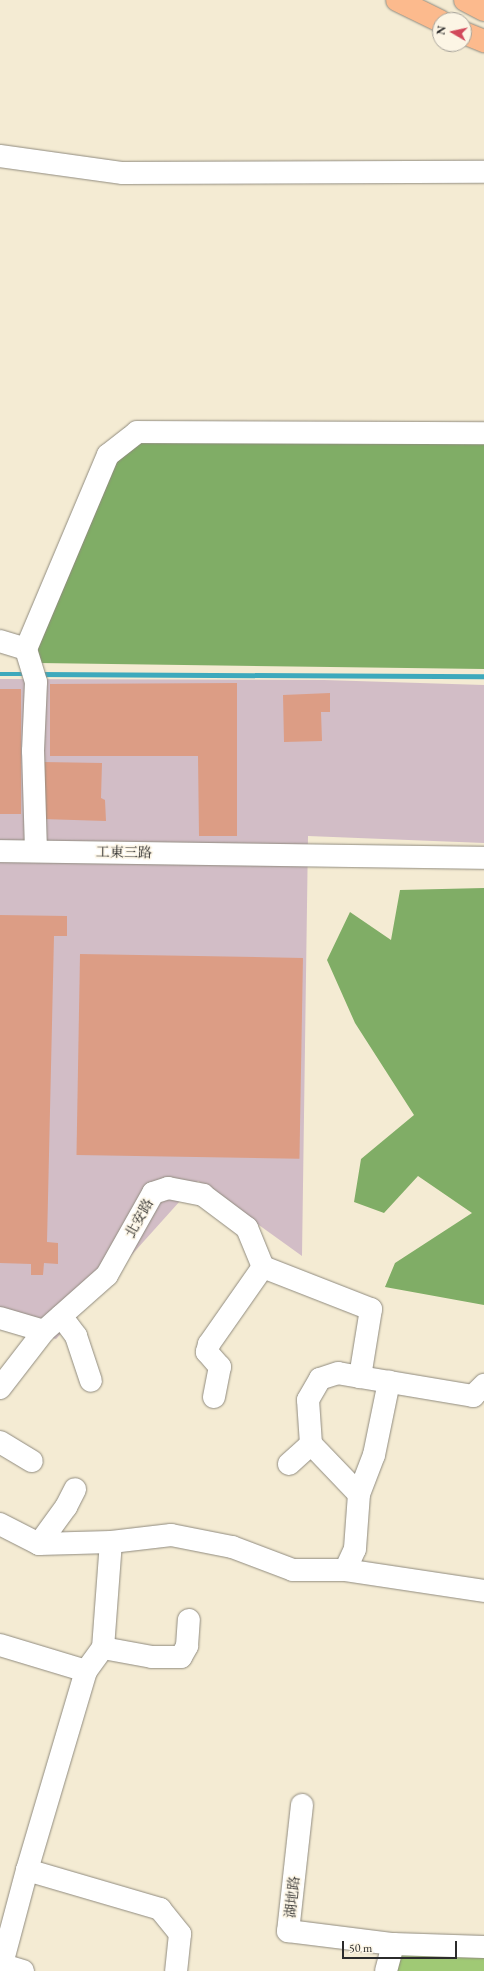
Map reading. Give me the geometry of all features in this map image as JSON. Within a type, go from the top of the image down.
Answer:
[{"type":"highway","points":[[397,0],[432,17]]},
{"type":"highway","points":[[464,0],[484,10]]},
{"type":"highway","points":[[472,36],[484,41]]},
{"type":"street","points":[[0,156],[123,173],[484,172]]},
{"type":"street","points":[[36,851],[33,752],[36,682],[26,649],[108,455],[137,432],[484,433]]},
{"type":"street","points":[[0,641],[26,649]]},
{"type":"street","name":"工東三路","points":[[0,851],[484,858]]},
{"type":"street","name":"北安路","points":[[0,1388],[44,1331],[107,1275],[153,1193],[168,1188],[202,1195],[247,1228],[262,1267]]},
{"type":"street","points":[[214,1397],[220,1367],[207,1352],[209,1344],[262,1267],[371,1309],[360,1377]]},
{"type":"street","points":[[61,1316],[76,1336],[91,1381]]},
{"type":"street","points":[[0,1318],[44,1331]]},
{"type":"street","points":[[359,1494],[311,1444],[308,1400],[312,1389],[320,1379],[338,1373],[473,1396],[484,1385]]},
{"type":"street","points":[[345,1570],[355,1549],[359,1494],[374,1455],[389,1382]]},
{"type":"street","points":[[0,1442],[32,1461]]},
{"type":"street","points":[[289,1464],[311,1444]]},
{"type":"street","points":[[39,1544],[66,1507],[75,1489]]},
{"type":"street","points":[[0,1524],[39,1544],[111,1542],[170,1535],[232,1547],[293,1570],[345,1570],[484,1591]]},
{"type":"street","points":[[23,1971],[1,1964],[27,1870],[86,1671],[103,1648],[111,1542]]},
{"type":"street","points":[[103,1648],[152,1657],[181,1657],[187,1646],[189,1620]]},
{"type":"street","points":[[0,1644],[86,1671]]},
{"type":"street","name":"湖地路","points":[[302,1805],[288,1931],[393,1944],[484,1947]]},
{"type":"street","points":[[27,1870],[160,1909],[180,1934],[176,1971]]},
{"type":"street","points":[[386,1971],[393,1944]]},
{"type":"shaded area","points":[[0,679],[324,680],[484,685],[484,843],[308,836],[302,1256],[198,1181],[56,1339],[0,1324]]},
{"type":"green space","points":[[125,427],[484,444],[484,669],[39,663],[24,652],[85,486]]},
{"type":"green space","points":[[484,888],[484,1305],[385,1287],[395,1263],[472,1213],[418,1176],[384,1213],[354,1202],[361,1159],[414,1115],[355,1023],[327,960],[350,912],[391,940],[400,890]]},
{"type":"green space","points":[[399,1951],[484,1956],[484,1971],[394,1971]]},
{"type":"building","points":[[237,683],[237,836],[199,836],[198,756],[50,756],[50,684]]},
{"type":"building","points":[[0,689],[21,689],[21,814],[0,814]]},
{"type":"building","points":[[330,693],[330,712],[321,712],[322,741],[284,742],[283,695]]},
{"type":"building","points":[[43,762],[102,763],[101,798],[105,800],[106,821],[42,819]]},
{"type":"building","points":[[0,915],[67,916],[67,936],[54,936],[47,1242],[58,1243],[58,1264],[44,1263],[43,1275],[31,1275],[31,1264],[0,1263]]},
{"type":"building","points":[[80,954],[303,958],[299,1159],[76,1155]]},
{"type":"waterway","points":[[0,674],[26,674]]},
{"type":"waterway","points":[[40,674],[484,676]]}]
